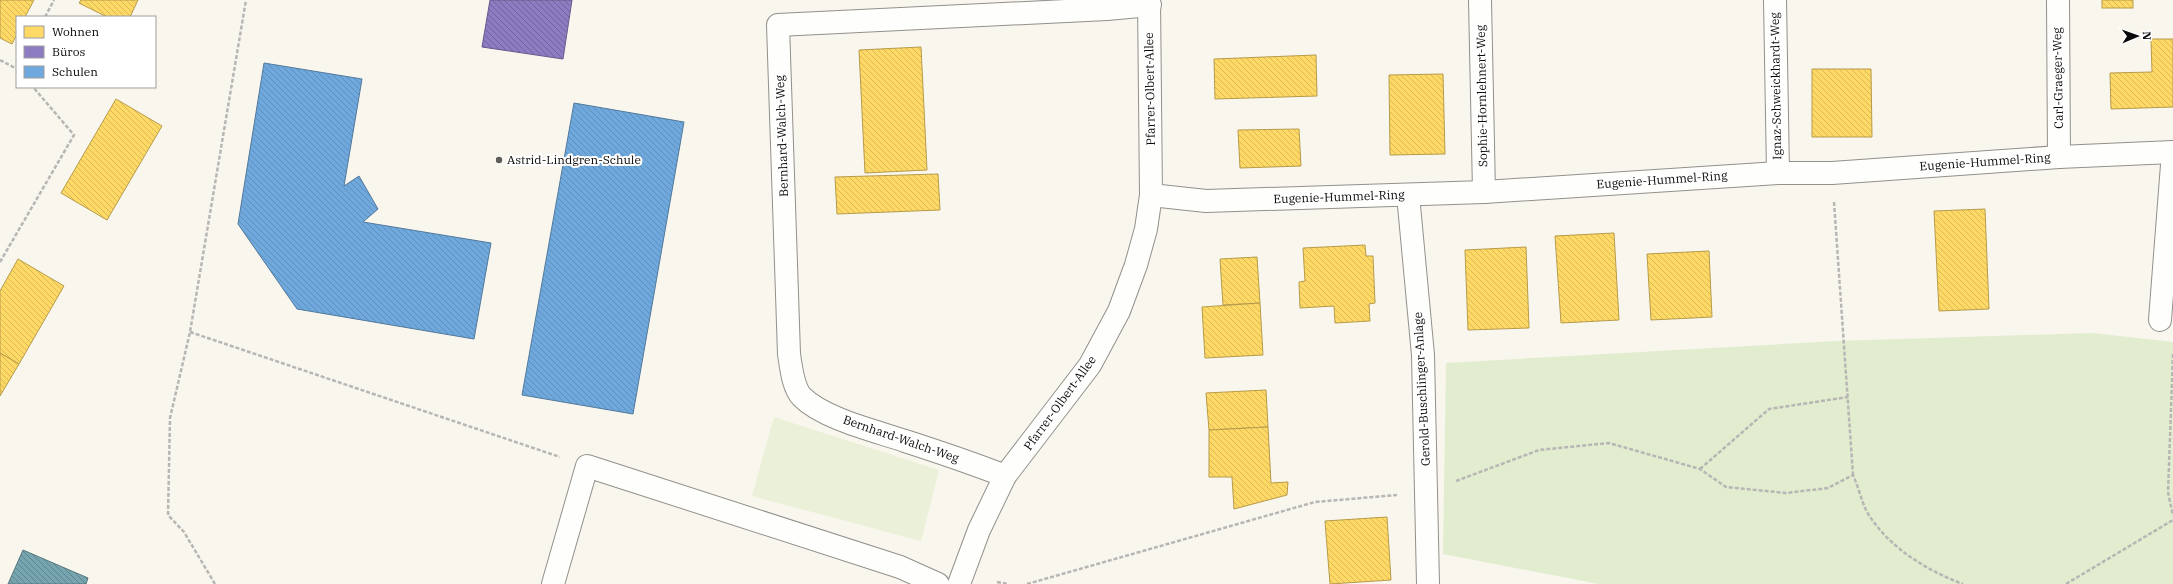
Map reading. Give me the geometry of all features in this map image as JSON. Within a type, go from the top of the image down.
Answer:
[{"type":"street","name":"Sophie-Hornlehnert-Weg","points":[[1480,0],[1484,192]]},
{"type":"street","name":"Ignaz-Schweickhardt-Weg","points":[[1775,0],[1778,173]]},
{"type":"street","name":"Carl-Graeger-Weg","points":[[2058,0],[2059,157]]},
{"type":"street","name":"Pfarrer-Olbert-Allee","points":[[959,584],[979,530],[1005,476],[1090,365],[1119,311],[1136,265],[1146,229],[1152,195],[1149,2]]},
{"type":"street","name":"Bernhard-Walch-Weg","points":[[1005,476],[966,461],[854,424],[816,408],[801,396],[792,375],[789,354],[778,26],[1107,9],[1149,2]]},
{"type":"street","name":"Eugenie-Hummel-Ring","points":[[1152,195],[1206,201],[1484,192],[1778,173],[1832,173],[2059,157],[2173,152],[2160,320]]},
{"type":"street","name":"Gerold-Buschlinger-Anlage","points":[[1408,195],[1423,356],[1428,584]]},
{"type":"street","points":[[553,584],[587,466],[897,576],[938,584]]},
{"type":"path","points":[[46,16],[54,0]]},
{"type":"path","points":[[215,584],[184,532],[168,514],[170,418],[190,332],[246,0]]},
{"type":"path","points":[[0,60],[16,68]]},
{"type":"path","points":[[0,262],[74,135],[34,88]]},
{"type":"path","points":[[1832,173],[1853,475],[1867,510],[1886,535],[1914,559],[1947,578],[1963,584]]},
{"type":"path","points":[[190,332],[587,466]]},
{"type":"path","points":[[2173,354],[2168,492],[2173,516]]},
{"type":"path","points":[[1700,469],[1769,410],[1848,396]]},
{"type":"path","points":[[1027,584],[1315,502],[1426,492],[1539,450],[1609,443],[1700,469],[1726,486],[1786,493],[1828,488],[1853,475]]},
{"type":"path","points":[[2066,584],[2173,520]]},
{"type":"path","points":[[997,582],[1008,584]]},
{"type":"green space","points":[[2092,333],[2173,342],[2173,584],[1599,584],[1443,554],[1446,363],[1836,341]]},
{"type":"green space","points":[[774,417],[939,470],[921,541],[752,496]]},
{"type":"building: Wohnen","points":[[0,0],[34,0],[26,16],[16,16],[16,36],[12,44],[0,38]]},
{"type":"building: Wohnen","points":[[81,0],[138,0],[130,16],[105,16],[79,3]]},
{"type":"building: Wohnen","points":[[2102,0],[2133,0],[2133,8],[2102,8]]},
{"type":"building: Wohnen","points":[[2151,39],[2173,39],[2173,107],[2111,109],[2110,73],[2152,72]]},
{"type":"building: Wohnen","points":[[921,47],[927,170],[865,173],[859,50]]},
{"type":"building: Wohnen","points":[[1316,55],[1317,96],[1215,99],[1214,59]]},
{"type":"building: Wohnen","points":[[1812,69],[1871,69],[1872,137],[1812,137]]},
{"type":"building: Wohnen","points":[[1443,74],[1445,154],[1390,155],[1389,75]]},
{"type":"building: Wohnen","points":[[116,99],[162,126],[107,220],[61,193]]},
{"type":"building: Wohnen","points":[[1299,129],[1301,166],[1240,168],[1238,130]]},
{"type":"building: Wohnen","points":[[938,174],[940,210],[837,214],[835,177]]},
{"type":"building: Wohnen","points":[[1985,209],[1989,309],[1939,311],[1934,211]]},
{"type":"building: Wohnen","points":[[1614,233],[1619,320],[1561,323],[1555,236]]},
{"type":"building: Wohnen","points":[[1365,245],[1366,256],[1373,256],[1375,303],[1369,304],[1370,321],[1335,323],[1334,306],[1300,308],[1299,282],[1305,281],[1303,248]]},
{"type":"building: Wohnen","points":[[1526,247],[1529,328],[1468,330],[1465,250]]},
{"type":"building: Wohnen","points":[[1709,251],[1712,317],[1651,320],[1647,254]]},
{"type":"building: Wohnen","points":[[1257,257],[1260,303],[1223,305],[1220,259]]},
{"type":"building: Wohnen","points":[[18,259],[64,286],[19,364],[0,353],[0,291]]},
{"type":"building: Wohnen","points":[[1260,303],[1263,355],[1205,358],[1202,307]]},
{"type":"building: Wohnen","points":[[0,353],[19,364],[0,396]]},
{"type":"building: Wohnen","points":[[1266,390],[1268,427],[1209,430],[1206,393]]},
{"type":"building: Wohnen","points":[[1268,427],[1271,483],[1288,482],[1287,495],[1234,509],[1232,477],[1209,477],[1209,430]]},
{"type":"building: Wohnen","points":[[1387,517],[1391,580],[1330,584],[1325,521]]},
{"type":"building: Büros","points":[[490,0],[572,0],[563,59],[482,47]]},
{"type":"building: Schulen","points":[[264,63],[362,79],[344,186],[359,176],[378,209],[363,222],[491,243],[474,339],[297,309],[238,224]]},
{"type":"building: Schulen","points":[[574,103],[684,122],[633,414],[522,395]]},
{"type":"building: Öffentlich","points":[[23,550],[88,578],[86,584],[8,584]]},
{"type":"place","name":"Astrid-Lindgren-Schule","points":[[499,160]]}]
